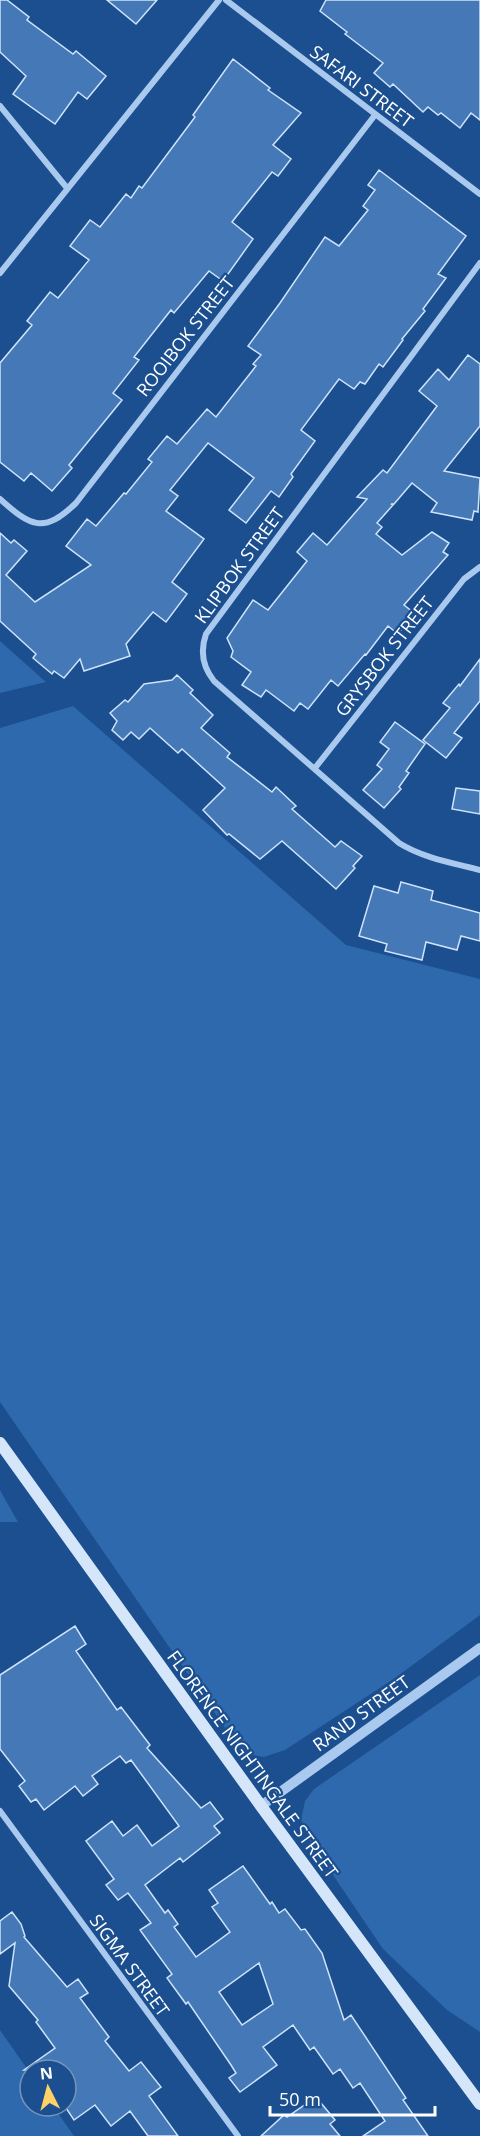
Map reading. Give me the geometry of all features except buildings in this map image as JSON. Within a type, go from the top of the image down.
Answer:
[{"type":"main road","name":"FLORENCE NIGHTINGALE STREET","points":[[0,1443],[261,1806],[480,2104]]},
{"type":"street","points":[[0,273],[219,0]]},
{"type":"street","name":"SAFARI STREET","points":[[226,0],[480,194]]},
{"type":"street","points":[[0,106],[67,188]]},
{"type":"street","name":"ROOIBOK STREET","points":[[0,499],[19,516],[33,523],[45,524],[61,518],[76,503],[375,115]]},
{"type":"street","name":"KLIPBOK STREET","points":[[480,263],[213,624],[202,645],[202,656],[207,672],[214,681],[399,843],[430,857],[480,870]]},
{"type":"street","name":"GRYSBOK STREET","points":[[315,768],[464,579],[480,567]]},
{"type":"street","name":"RAND STREET","points":[[261,1806],[480,1648]]},
{"type":"street","name":"SIGMA STREET","points":[[0,1811],[238,2136]]},
{"type":"shaded area","points":[[0,641],[46,682],[0,693]]},
{"type":"shaded area","points":[[73,706],[346,945],[480,979],[480,1615],[395,1678],[285,1750],[264,1757],[247,1754],[230,1735],[0,1402],[0,728]]},
{"type":"shaded area","points":[[0,1490],[1,1492],[18,1522],[0,1522]]},
{"type":"shaded area","points":[[480,1675],[480,2032],[447,2010],[383,1949],[310,1841],[301,1820],[305,1801],[314,1789]]},
{"type":"shaded area","points":[[0,2030],[20,2058],[18,2118],[61,2118],[74,2136],[0,2136]]}]
